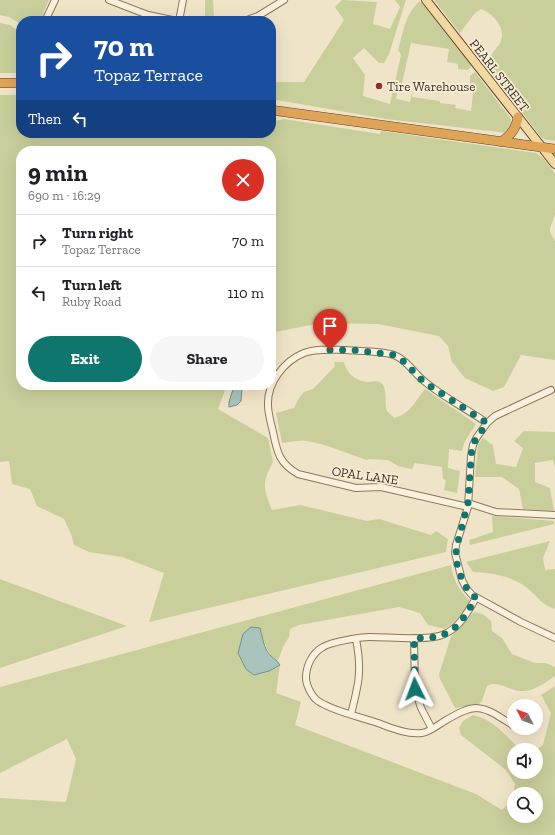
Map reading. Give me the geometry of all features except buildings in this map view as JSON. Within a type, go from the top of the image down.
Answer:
[{"type":"highway","points":[[0,82],[16,83]]},
{"type":"highway","points":[[276,111],[555,149]]},
{"type":"highway","points":[[501,142],[512,133],[518,117]]},
{"type":"main road","name":"PEARL STREET","points":[[426,0],[555,164]]},
{"type":"street","points":[[47,16],[55,0]]},
{"type":"street","points":[[109,0],[153,16]]},
{"type":"street","points":[[179,16],[183,0]]},
{"type":"street","points":[[258,16],[284,0]]},
{"type":"street","name":"OPAL LANE","points":[[276,377],[279,372],[295,358],[305,353],[317,350],[354,350],[394,355],[402,360],[424,382],[487,423]]},
{"type":"street","name":"OPAL LANE","points":[[271,390],[268,405],[278,455],[283,463],[298,474],[356,488],[381,487],[496,512],[555,515]]},
{"type":"street","points":[[551,390],[495,416],[487,423],[472,445],[468,505],[456,545],[456,553],[459,570],[464,584],[469,592],[476,598],[555,638]]},
{"type":"street","points":[[476,598],[464,618],[452,630],[441,636],[428,638],[368,636],[323,647],[312,656],[305,679],[317,701],[333,709],[408,732],[422,733],[471,708],[484,708],[507,722]]},
{"type":"street","points":[[414,638],[415,689],[421,708],[432,729]]},
{"type":"street","points":[[351,714],[360,672],[356,639]]},
{"type":"green space","points":[[0,0],[49,0],[42,16],[16,16],[16,21],[9,17],[0,15]]},
{"type":"green space","points":[[205,0],[213,0],[214,16],[205,16]]},
{"type":"green space","points":[[342,0],[377,2],[373,24],[390,29],[400,7],[395,0],[406,0],[389,54],[384,63],[379,63],[364,48],[353,58],[365,75],[363,96],[390,104],[401,55],[398,50],[405,24],[414,7],[421,2],[471,65],[471,67],[468,70],[458,69],[458,64],[447,62],[449,49],[411,43],[401,88],[398,88],[396,99],[410,102],[413,89],[412,97],[440,101],[440,103],[456,105],[455,108],[471,111],[474,85],[470,83],[470,76],[475,72],[511,119],[512,124],[507,133],[386,119],[276,100],[276,82],[304,82],[344,20],[335,7]]},
{"type":"green space","points":[[434,0],[555,0],[555,141],[546,140],[541,137],[488,68],[491,56],[502,38],[502,32],[495,18],[481,9],[475,13],[460,33]]},
{"type":"green space","points":[[0,23],[10,25],[16,29],[16,73],[0,73]]},
{"type":"green space","points":[[0,95],[16,95],[16,138],[276,138],[276,121],[284,119],[380,134],[381,131],[536,153],[543,158],[555,173],[555,215],[550,232],[555,241],[555,360],[521,355],[504,387],[493,391],[465,378],[452,362],[448,346],[439,336],[378,324],[320,323],[276,332],[276,146],[16,146],[16,390],[225,390],[218,409],[268,438],[273,462],[265,481],[265,491],[272,510],[300,505],[367,521],[379,519],[431,535],[436,531],[448,539],[446,552],[149,622],[164,573],[122,557],[89,552],[74,545],[64,519],[37,506],[30,489],[12,484],[9,461],[0,462]]},
{"type":"green space","points":[[334,362],[344,362],[347,370],[356,379],[365,382],[380,382],[383,385],[385,392],[387,411],[394,418],[404,414],[425,389],[476,424],[464,443],[462,451],[449,449],[448,468],[460,471],[457,493],[444,490],[446,480],[443,479],[442,467],[415,463],[412,469],[398,466],[388,460],[367,460],[315,442],[301,441],[282,443],[276,413],[294,408],[304,392],[313,389],[335,366]]},
{"type":"green space","points":[[524,431],[555,432],[555,467],[553,460],[535,463],[535,482],[550,488],[554,511],[523,509],[519,489],[502,477],[475,477],[478,445],[483,438],[493,445],[496,464],[516,467],[523,448],[514,441]]},
{"type":"green space","points":[[492,516],[554,521],[554,524],[470,545],[469,540],[493,532]]},
{"type":"green space","points":[[550,541],[543,558],[545,570],[555,569],[555,609],[545,605],[527,588],[517,582],[499,575],[473,572],[466,562]]},
{"type":"green space","points":[[451,565],[457,584],[462,593],[470,601],[459,617],[445,629],[428,625],[420,613],[399,607],[299,625],[290,629],[289,637],[283,647],[278,661],[269,652],[264,641],[269,671],[280,665],[276,693],[301,702],[295,725],[476,794],[502,810],[507,805],[507,823],[543,823],[543,787],[514,787],[515,784],[512,779],[543,779],[543,745],[551,713],[541,695],[555,686],[555,835],[0,835],[0,798],[66,802],[76,759],[67,739],[0,773],[0,687]]},
{"type":"green space","points":[[0,579],[127,626],[0,668]]},
{"type":"green space","points":[[476,612],[484,615],[491,621],[492,631],[502,638],[512,654],[535,663],[546,663],[555,667],[555,676],[539,686],[525,691],[491,684],[487,686],[482,701],[479,704],[455,708],[440,679],[439,674],[451,637],[473,613]]},
{"type":"green space","points":[[473,715],[487,720],[514,743],[507,743],[507,772],[461,735],[459,728],[463,721]]},
{"type":"water","points":[[233,390],[242,390],[241,401],[237,405],[229,407]]},
{"type":"water","points":[[251,627],[260,628],[267,651],[280,665],[269,671],[254,675],[246,669],[238,653],[243,634]]},
{"type":"place","name":"Tire Warehouse","points":[[379,86]]},
{"type":"route","points":[[330,350],[354,350],[394,355],[402,360],[424,382],[487,423],[472,445],[467,512],[456,545],[457,564],[462,580],[469,592],[476,598],[464,618],[452,630],[441,636],[414,638],[415,689]]}]
